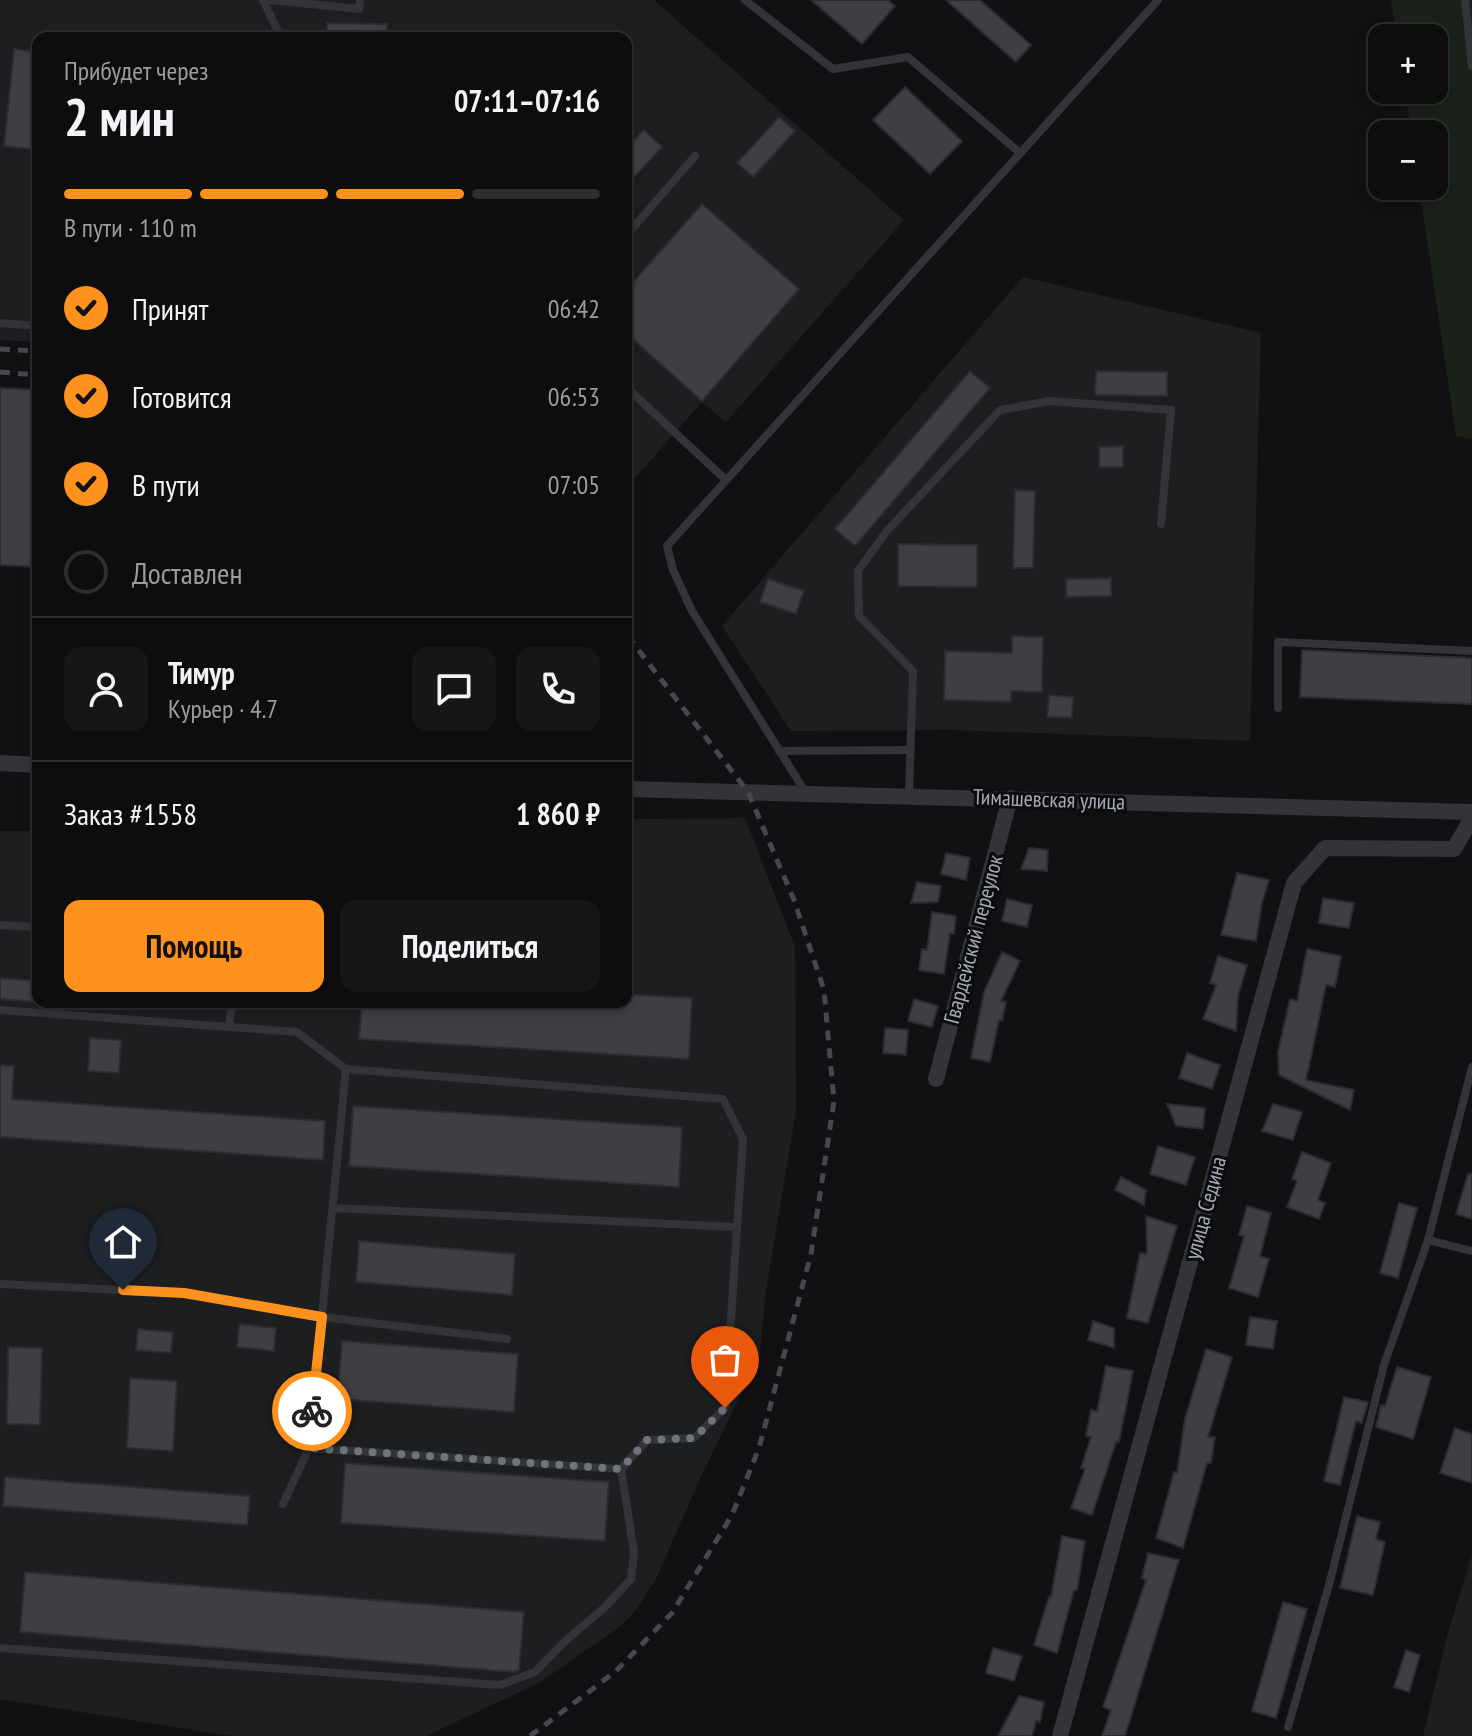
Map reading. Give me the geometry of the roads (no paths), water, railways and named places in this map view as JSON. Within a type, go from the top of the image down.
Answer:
[{"type":"street","points":[[0,763],[32,765]]},
{"type":"street","name":"Тимашевская улица","points":[[632,789],[1010,798],[1472,815]]},
{"type":"street","name":"Гвардейский переулок","points":[[936,1079],[1010,798]]},
{"type":"street","name":"улица Седина","points":[[1060,1736],[1294,883],[1325,848],[1454,849],[1472,815]]},
{"type":"lane","points":[[263,0],[278,32]]},
{"type":"lane","points":[[271,0],[359,9],[360,0]]},
{"type":"lane","points":[[745,0],[833,69],[908,57],[1020,153]]},
{"type":"lane","points":[[806,793],[692,611],[673,570],[667,546],[1158,0]]},
{"type":"lane","points":[[1465,0],[1472,66]]},
{"type":"lane","points":[[632,229],[695,156]]},
{"type":"lane","points":[[0,323],[32,326]]},
{"type":"lane","points":[[632,393],[726,480]]},
{"type":"lane","points":[[909,795],[913,671],[859,616],[858,571],[886,532],[1000,410],[1049,401],[1171,410],[1161,524]]},
{"type":"lane","points":[[1278,708],[1278,642],[1472,651]]},
{"type":"lane","points":[[779,751],[910,750]]},
{"type":"lane","points":[[0,925],[32,927]]},
{"type":"lane","points":[[229,1027],[231,1008]]},
{"type":"lane","points":[[0,1010],[297,1032],[346,1069],[723,1099],[743,1139],[725,1408],[694,1438],[647,1440],[621,1469]]},
{"type":"lane","points":[[1288,1727],[1329,1585],[1384,1365],[1428,1240],[1472,1067]]},
{"type":"lane","points":[[283,1504],[309,1448],[346,1069]]},
{"type":"lane","points":[[333,1208],[735,1227]]},
{"type":"lane","points":[[1428,1240],[1472,1251]]},
{"type":"lane","points":[[0,1284],[184,1293],[322,1317],[507,1339]]},
{"type":"lane","points":[[309,1448],[621,1469]]},
{"type":"lane","points":[[0,1648],[500,1685],[535,1672],[631,1579],[634,1552],[621,1469]]},
{"type":"railway","points":[[0,349],[32,351]]},
{"type":"railway","points":[[0,372],[32,375]]},
{"type":"railway","points":[[530,1736],[615,1672],[672,1613],[732,1515],[759,1448],[811,1254],[834,1101],[824,990],[794,900],[748,792],[632,642]]}]
